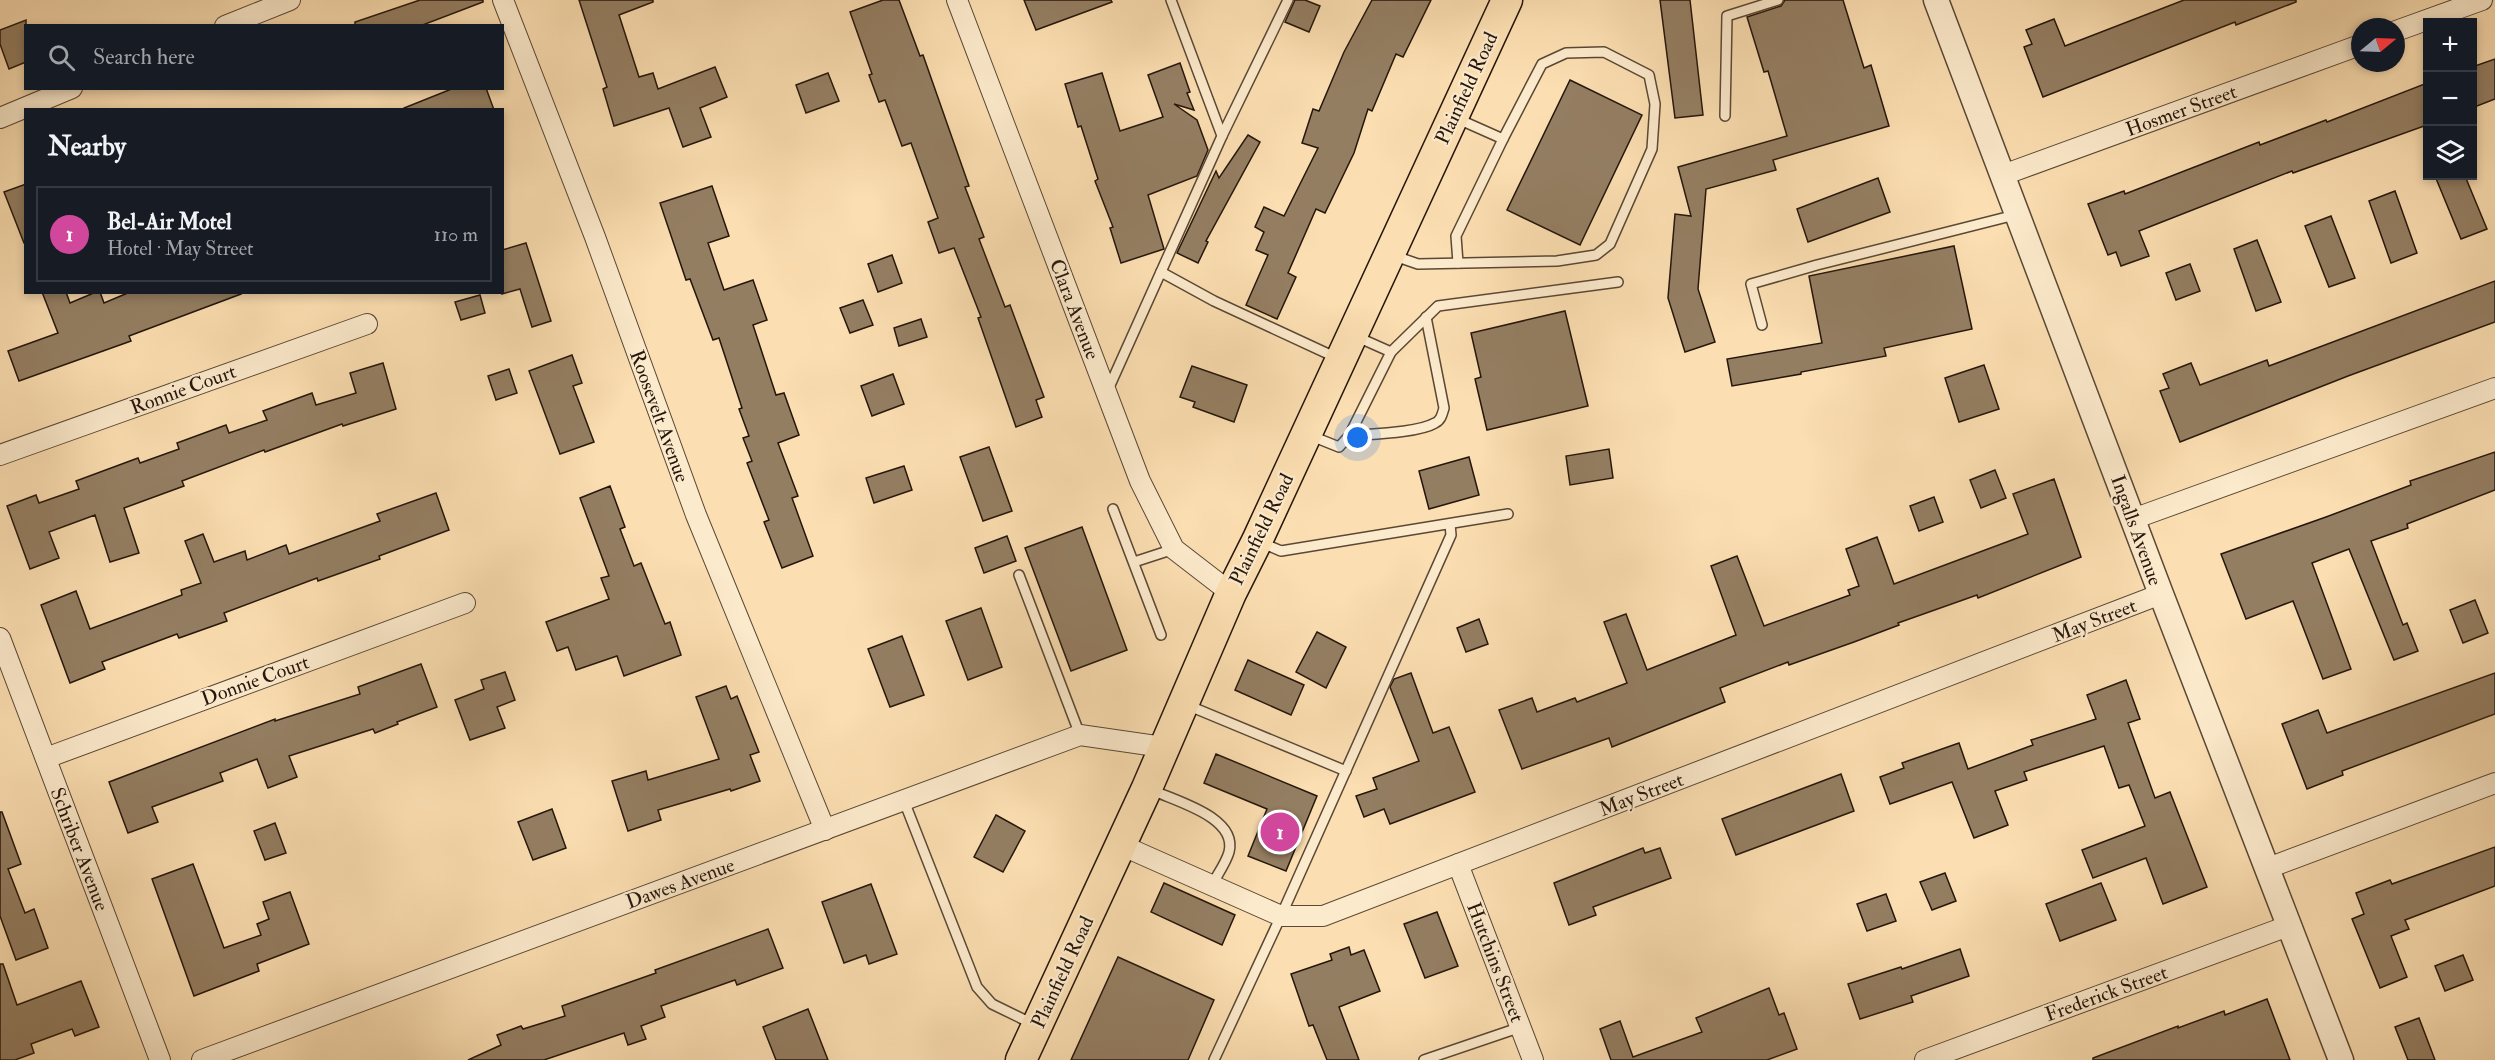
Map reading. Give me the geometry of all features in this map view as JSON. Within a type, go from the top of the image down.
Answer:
[{"type":"main road","name":"Plainfield Road","points":[[1021,1060],[1147,788],[1231,592],[1307,434],[1507,0]]},
{"type":"street","points":[[228,24],[254,6],[290,0]]},
{"type":"street","name":"Roosevelt Avenue","points":[[503,0],[595,237],[696,515],[825,830]]},
{"type":"street","name":"Clara Avenue","points":[[957,0],[1140,482],[1174,549],[1231,592]]},
{"type":"street","name":"Ingalls Avenue","points":[[1936,0],[2161,594],[2341,1060]]},
{"type":"street","points":[[2405,29],[2482,0]]},
{"type":"street","name":"Hosmer Street","points":[[2003,176],[2351,48]]},
{"type":"street","points":[[0,118],[67,90]]},
{"type":"street","name":"Ronnie Court","points":[[0,455],[367,324]]},
{"type":"street","points":[[2133,519],[2495,388]]},
{"type":"street","name":"May Street","points":[[1121,845],[1281,916],[1323,916],[2161,594]]},
{"type":"street","name":"Donnie Court","points":[[45,758],[465,603]]},
{"type":"street","name":"Schriber Avenue","points":[[0,638],[160,1060]]},
{"type":"street","name":"Dawes Avenue","points":[[202,1060],[1080,735],[1163,747]]},
{"type":"street","points":[[2268,868],[2495,783]]},
{"type":"street","name":"Hutchins Street","points":[[1458,864],[1533,1060]]},
{"type":"street","name":"Frederick Street","points":[[1925,1060],[2288,926]]},
{"type":"lane","points":[[1171,0],[1222,136]]},
{"type":"lane","points":[[1107,394],[1222,136],[1288,0]]},
{"type":"lane","points":[[1725,116],[1727,15],[1778,0]]},
{"type":"lane","points":[[1390,254],[1418,264],[1557,261],[1596,255],[1610,244],[1652,149],[1655,104],[1649,75],[1604,52],[1566,53],[1542,64],[1456,236],[1458,263]]},
{"type":"lane","points":[[1453,117],[1503,139]]},
{"type":"lane","points":[[1762,326],[1751,284],[2018,214]]},
{"type":"lane","points":[[1161,272],[1214,301],[1347,347],[1391,352]]},
{"type":"lane","points":[[1307,434],[1339,447],[1349,436],[1391,352],[1437,306],[1618,282]]},
{"type":"lane","points":[[1349,436],[1418,429],[1434,424],[1441,418],[1444,408],[1426,317]]},
{"type":"lane","points":[[1113,509],[1161,635]]},
{"type":"lane","points":[[1257,541],[1281,551],[1508,514]]},
{"type":"lane","points":[[1214,1060],[1281,916],[1451,535],[1450,524]]},
{"type":"lane","points":[[1134,562],[1174,549]]},
{"type":"lane","points":[[1019,575],[1080,735]]},
{"type":"lane","points":[[1184,704],[1346,771]]},
{"type":"lane","points":[[1147,788],[1217,819],[1228,835],[1230,851],[1212,885]]},
{"type":"lane","points":[[904,801],[977,987],[992,1004],[1037,1025]]},
{"type":"lane","points":[[1424,1060],[1521,1027]]},
{"type":"building","points":[[420,0],[483,0],[483,2],[425,24],[355,24],[355,22]]},
{"type":"building","points":[[579,0],[653,0],[653,2],[619,15],[639,77],[653,73],[658,89],[715,67],[727,97],[700,108],[711,137],[683,147],[669,108],[614,126],[603,89],[607,87]]},
{"type":"building","points":[[883,0],[899,0],[920,56],[923,55],[969,186],[965,187],[984,237],[979,239],[1005,307],[1010,305],[1044,397],[1036,400],[1042,417],[1016,427],[978,318],[981,317],[954,248],[939,253],[928,222],[938,218],[911,143],[902,146],[885,100],[879,102],[869,75],[872,74],[850,12]]},
{"type":"building","points":[[1024,0],[1111,0],[1112,2],[1036,30]]},
{"type":"building","points":[[1295,0],[1305,0],[1320,6],[1309,32],[1285,22]]},
{"type":"building","points":[[1372,0],[1431,0],[1403,57],[1396,54],[1372,111],[1368,109],[1354,153],[1325,213],[1316,209],[1288,273],[1296,277],[1277,319],[1246,305],[1268,255],[1256,250],[1264,232],[1255,227],[1264,207],[1284,216],[1318,148],[1302,143],[1313,109],[1319,111],[1344,52]]},
{"type":"building","points":[[1660,0],[1690,0],[1703,115],[1675,118]]},
{"type":"building","points":[[1785,0],[1843,0],[1864,68],[1871,65],[1889,126],[1773,160],[1776,170],[1706,189],[1698,289],[1715,342],[1685,352],[1668,298],[1675,214],[1691,216],[1678,167],[1787,136],[1768,71],[1764,72],[1747,17],[1781,6]]},
{"type":"building","points":[[2184,0],[2296,0],[2296,2],[2236,25],[2235,22],[2043,97],[2024,47],[2032,44],[2026,30],[2054,19],[2065,46]]},
{"type":"building","points":[[26,20],[24,24],[24,63],[9,69],[0,44],[0,30]]},
{"type":"building","points":[[2495,59],[2495,99],[2477,106],[2477,72],[2477,65]]},
{"type":"building","points":[[1180,63],[1190,92],[1187,93],[1194,110],[1174,104],[1197,120],[1208,150],[1197,176],[1148,195],[1164,249],[1121,263],[1110,228],[1113,227],[1095,181],[1098,179],[1081,126],[1078,127],[1065,84],[1102,73],[1120,131],[1163,117],[1148,75]]},
{"type":"building","points":[[828,73],[839,101],[806,113],[796,85]]},
{"type":"building","points":[[1570,80],[1642,115],[1580,245],[1507,210]]},
{"type":"building","points":[[2423,85],[2423,126],[2293,173],[2292,171],[2139,231],[2149,256],[2121,266],[2116,252],[2108,255],[2088,204],[2124,191],[2125,194],[2259,142],[2260,145],[2326,120],[2327,122]]},
{"type":"building","points":[[449,90],[487,90],[493,108],[404,108]]},
{"type":"building","points":[[1248,135],[1260,142],[1206,241],[1208,242],[1198,263],[1177,253],[1216,171],[1219,178]]},
{"type":"building","points":[[1878,178],[1890,212],[1808,242],[1797,209]]},
{"type":"building","points":[[2437,180],[2467,180],[2487,229],[2461,239]]},
{"type":"building","points":[[24,185],[24,243],[4,192]]},
{"type":"building","points":[[712,186],[729,236],[708,243],[724,290],[753,280],[767,320],[753,325],[776,395],[784,393],[799,435],[778,443],[798,496],[792,498],[813,556],[782,568],[764,522],[769,520],[747,463],[752,461],[743,438],[749,436],[719,338],[713,340],[690,279],[686,280],[660,203]]},
{"type":"building","points":[[2395,191],[2417,253],[2391,263],[2369,201]]},
{"type":"building","points":[[2331,216],[2355,278],[2329,287],[2305,226]]},
{"type":"building","points":[[2257,240],[2281,302],[2256,311],[2234,249]]},
{"type":"building","points":[[526,243],[551,321],[532,327],[520,289],[504,293],[504,249]]},
{"type":"building","points":[[1954,246],[1972,329],[1884,348],[1886,356],[1732,386],[1727,359],[1822,343],[1809,276]]},
{"type":"building","points":[[892,255],[902,283],[878,292],[868,264]]},
{"type":"building","points":[[2190,264],[2200,291],[2176,300],[2166,273]]},
{"type":"building","points":[[2495,281],[2495,322],[2348,376],[2180,442],[2160,391],[2169,388],[2163,374],[2191,363],[2200,385],[2267,360],[2269,366]]},
{"type":"building","points":[[43,294],[67,294],[70,303],[91,294],[101,294],[104,303],[125,294],[241,294],[129,336],[131,341],[19,381],[8,351],[58,333]]},
{"type":"building","points":[[480,295],[485,313],[461,320],[455,302]]},
{"type":"building","points":[[863,300],[873,325],[850,333],[840,308]]},
{"type":"building","points":[[1565,311],[1588,406],[1487,430],[1475,379],[1481,377],[1471,333]]},
{"type":"building","points":[[921,319],[927,337],[899,346],[894,328]]},
{"type":"building","points":[[572,355],[582,383],[573,386],[594,442],[560,454],[529,371]]},
{"type":"building","points":[[383,363],[396,409],[343,426],[342,424],[265,452],[264,450],[182,481],[184,486],[124,508],[139,553],[110,562],[95,515],[49,532],[59,558],[30,569],[7,506],[36,495],[39,503],[79,489],[76,481],[138,458],[140,463],[179,449],[177,443],[226,425],[229,433],[267,420],[263,411],[312,393],[316,405],[356,393],[350,373]]},
{"type":"building","points":[[1984,365],[1999,409],[1959,422],[1945,378]]},
{"type":"building","points":[[1192,366],[1247,385],[1234,422],[1193,407],[1195,402],[1180,397]]},
{"type":"building","points":[[509,369],[517,393],[496,400],[488,376]]},
{"type":"building","points":[[893,374],[904,404],[872,416],[861,386]]},
{"type":"building","points":[[989,447],[1012,511],[983,521],[960,457]]},
{"type":"building","points":[[1609,449],[1613,478],[1570,485],[1566,456]]},
{"type":"building","points":[[2495,452],[2495,490],[2407,524],[2408,528],[2371,541],[2403,625],[2407,623],[2418,651],[2394,660],[2349,549],[2312,563],[2351,669],[2323,679],[2293,601],[2246,619],[2221,554],[2411,485],[2410,481]]},
{"type":"building","points":[[1469,457],[1479,495],[1429,509],[1419,471]]},
{"type":"building","points":[[904,466],[912,490],[874,503],[866,478]]},
{"type":"building","points":[[1995,470],[2006,498],[1981,508],[1970,480]]},
{"type":"building","points":[[2054,479],[2081,557],[1978,598],[1977,595],[1898,623],[1899,625],[1854,642],[1789,665],[1788,662],[1720,688],[1725,702],[1612,747],[1609,738],[1522,769],[1499,710],[1532,698],[1537,712],[1575,698],[1577,702],[1627,683],[1604,622],[1626,614],[1647,670],[1736,635],[1711,566],[1737,556],[1764,626],[1850,595],[1848,590],[1859,586],[1846,549],[1877,537],[1894,584],[2028,534],[2013,494]]},
{"type":"building","points":[[610,486],[625,527],[620,529],[634,566],[641,563],[665,624],[670,622],[681,655],[624,676],[617,656],[576,670],[568,647],[557,651],[546,622],[609,599],[601,578],[609,576],[580,498]]},
{"type":"building","points":[[436,493],[449,530],[379,556],[380,559],[318,581],[317,578],[224,613],[227,621],[179,638],[177,634],[102,662],[105,669],[70,683],[41,605],[76,591],[90,629],[182,595],[181,590],[201,583],[185,541],[203,534],[214,562],[245,551],[247,560],[286,545],[289,554],[380,521],[377,514]]},
{"type":"building","points":[[1934,497],[1943,522],[1919,531],[1910,506]]},
{"type":"building","points":[[1082,527],[1127,650],[1071,671],[1025,548]]},
{"type":"building","points":[[1007,536],[1016,561],[984,573],[975,548]]},
{"type":"building","points":[[2475,600],[2488,633],[2463,643],[2450,610]]},
{"type":"building","points":[[981,608],[1002,667],[968,680],[946,621]]},
{"type":"building","points":[[1479,619],[1488,644],[1466,652],[1457,628]]},
{"type":"building","points":[[1317,632],[1346,647],[1326,688],[1296,672]]},
{"type":"building","points":[[902,636],[924,695],[890,707],[868,649]]},
{"type":"building","points":[[1248,660],[1304,685],[1291,715],[1235,690]]},
{"type":"building","points":[[421,664],[437,707],[375,733],[373,729],[289,756],[297,777],[268,788],[257,759],[220,773],[223,781],[152,807],[158,822],[128,833],[109,782],[275,719],[275,721],[360,694],[358,687]]},
{"type":"building","points":[[505,672],[515,700],[497,707],[505,728],[470,740],[455,700],[484,689],[481,680]]},
{"type":"building","points":[[1411,673],[1433,733],[1449,727],[1475,792],[1390,824],[1384,809],[1364,817],[1356,796],[1377,789],[1373,778],[1419,761],[1390,687],[1394,679]]},
{"type":"building","points":[[2495,673],[2495,714],[2342,771],[2343,775],[2307,789],[2282,724],[2318,710],[2327,733]]},
{"type":"building","points":[[2126,680],[2140,719],[2128,723],[2155,798],[2170,792],[2207,887],[2163,904],[2146,858],[2093,878],[2082,850],[2145,826],[2129,785],[2119,788],[2104,746],[2024,772],[2027,780],[1995,791],[2008,825],[1974,838],[1952,782],[1890,804],[1880,777],[1904,768],[1902,763],[1959,743],[1968,769],[2033,745],[2031,740],[2096,719],[2087,695]]},
{"type":"building","points":[[726,686],[731,699],[737,696],[759,752],[750,755],[760,781],[658,810],[661,820],[628,831],[612,781],[646,771],[648,780],[719,759],[696,697]]},
{"type":"building","points":[[1216,754],[1317,796],[1286,871],[1248,856],[1267,809],[1204,783]]},
{"type":"building","points":[[1841,774],[1854,811],[1736,855],[1722,819]]},
{"type":"building","points":[[552,809],[566,848],[533,860],[518,822]]},
{"type":"building","points":[[0,812],[2,812],[21,864],[8,869],[25,913],[34,909],[48,948],[16,960],[0,916]]},
{"type":"building","points":[[996,815],[1025,831],[1003,872],[974,857]]},
{"type":"building","points":[[275,823],[286,853],[265,860],[254,831]]},
{"type":"building","points":[[2495,847],[2495,886],[2405,920],[2409,929],[2391,936],[2407,977],[2380,988],[2352,919],[2364,914],[2356,893],[2390,880],[2392,884]]},
{"type":"building","points":[[1643,848],[1645,853],[1660,848],[1671,878],[1593,907],[1596,915],[1569,925],[1554,883]]},
{"type":"building","points":[[193,864],[224,948],[261,935],[257,924],[269,919],[263,902],[290,892],[309,944],[257,964],[259,971],[194,996],[152,879]]},
{"type":"building","points":[[1945,873],[1956,901],[1932,910],[1920,882]]},
{"type":"building","points":[[1164,883],[1235,915],[1222,945],[1151,912]]},
{"type":"building","points":[[2101,883],[2116,920],[2060,941],[2046,904]]},
{"type":"building","points":[[871,884],[897,954],[869,964],[866,955],[844,963],[822,902]]},
{"type":"building","points":[[1886,894],[1896,921],[1867,931],[1857,904]]},
{"type":"building","points":[[1437,912],[1458,966],[1425,978],[1404,924]]},
{"type":"building","points":[[768,929],[783,968],[737,985],[735,980],[661,1006],[665,1017],[641,1026],[646,1039],[628,1045],[624,1033],[544,1060],[468,1060],[501,1045],[497,1035],[521,1026],[523,1029],[565,1016],[562,1006],[656,973],[655,970]]},
{"type":"building","points":[[1349,947],[1351,955],[1364,950],[1380,991],[1339,1007],[1359,1060],[1327,1060],[1313,1025],[1309,1026],[1291,974],[1332,960],[1330,954]]},
{"type":"building","points":[[1960,949],[1969,976],[1911,996],[1913,1002],[1860,1019],[1848,984]]},
{"type":"building","points":[[2463,955],[2473,980],[2445,991],[2435,966]]},
{"type":"building","points":[[1118,957],[1214,1000],[1188,1060],[1071,1060]]},
{"type":"building","points":[[0,964],[3,964],[17,1005],[81,981],[99,1027],[75,1036],[72,1029],[31,1044],[34,1053],[15,1060],[0,1060]]},
{"type":"building","points":[[1769,988],[1779,1015],[1784,1013],[1797,1049],[1767,1060],[1611,1060],[1600,1029],[1620,1021],[1633,1057],[1702,1032],[1696,1018]]},
{"type":"building","points":[[2267,999],[2290,1060],[2093,1060],[2093,1058],[2178,1026],[2178,1028],[2224,1011],[2225,1015]]},
{"type":"building","points":[[808,1009],[828,1060],[776,1060],[763,1027]]},
{"type":"building","points":[[2419,1018],[2435,1060],[2408,1060],[2395,1027]]},
{"type":"place","name":"Bel-Air Motel","points":[[1280,832]]}]
